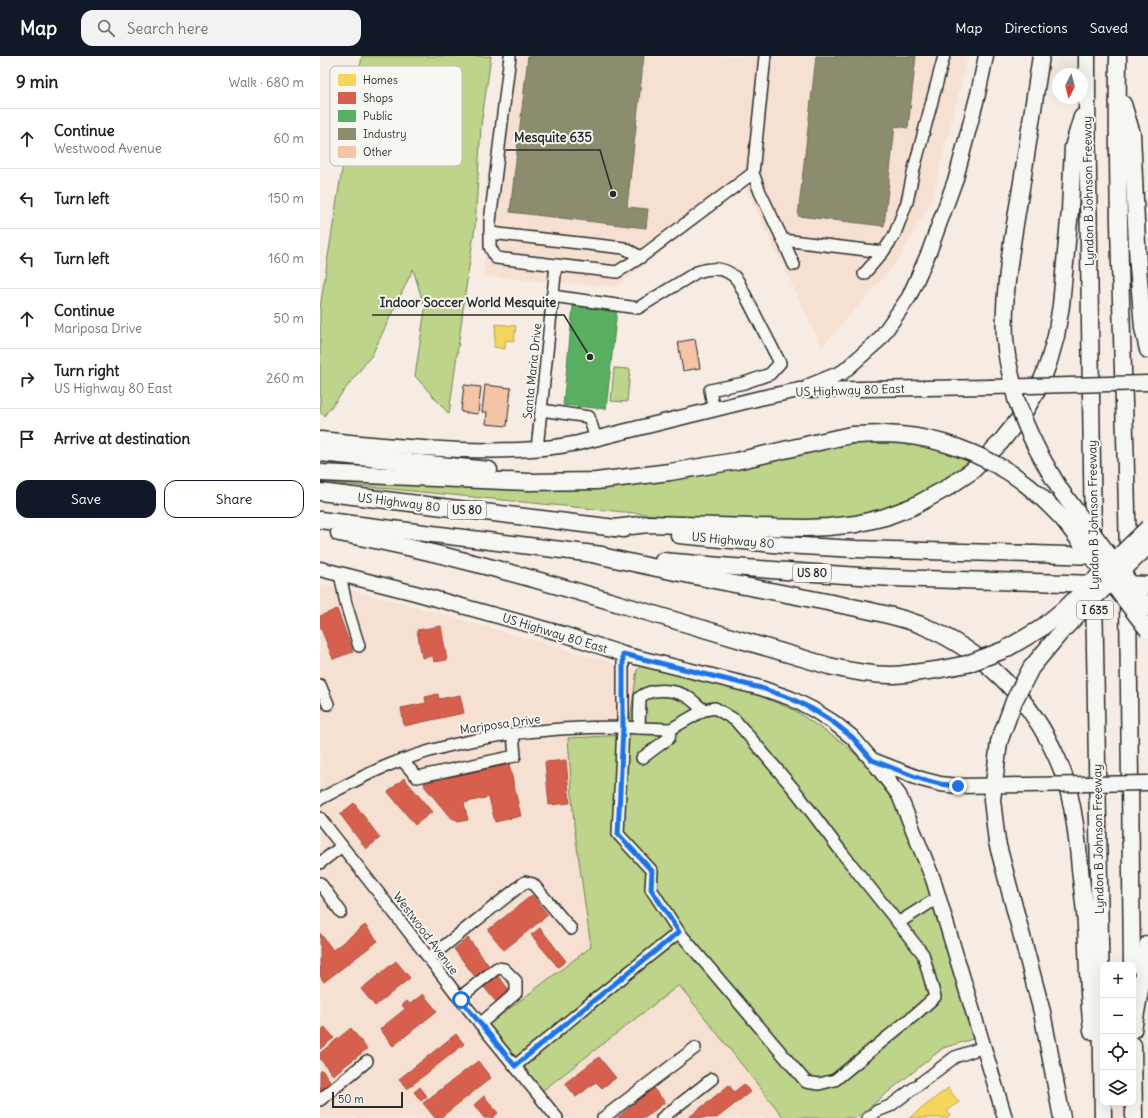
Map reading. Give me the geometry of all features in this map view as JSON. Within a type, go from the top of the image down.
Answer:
[{"type":"highway","points":[[1041,56],[1007,284],[1005,339],[1008,361],[1017,403],[1031,438],[1050,472],[1061,490],[1148,608]]},
{"type":"highway","name":"Lyndon B Johnson Freeway","points":[[1087,56],[1087,68]]},
{"type":"highway","name":"I 635","points":[[1118,56],[1121,318],[1129,630],[1132,962]]},
{"type":"highway","points":[[1118,84],[1132,134],[1138,266],[1143,328],[1148,350]]},
{"type":"highway","points":[[614,528],[648,524],[752,528],[806,528],[856,524],[885,517],[914,506],[946,489],[972,471],[1000,443],[1023,414],[1038,389],[1049,361],[1059,321],[1064,286],[1073,147],[1087,104]]},
{"type":"highway","name":"Lyndon B Johnson Freeway","points":[[1087,104],[1102,1118]]},
{"type":"highway","points":[[320,473],[550,482],[596,481],[677,471],[736,461],[851,435],[885,434],[924,438],[961,449],[1003,468],[1032,489],[1063,519],[1148,630]]},
{"type":"highway","points":[[320,453],[522,473],[578,475],[615,474],[636,476]]},
{"type":"highway","name":"US Highway 80","points":[[320,492],[614,528],[784,545],[928,552],[1148,557]]},
{"type":"highway","name":"US 80","points":[[320,520],[592,554],[723,566],[854,576],[1148,585]]},
{"type":"highway","points":[[320,529],[372,539],[482,564],[829,666],[872,674],[891,675],[936,670],[967,664],[1004,650],[1040,629],[1069,605],[1148,528]]},
{"type":"highway","points":[[1062,1118],[1042,1012],[996,842],[992,800],[999,742],[1014,701],[1032,668],[1060,632],[1148,546]]},
{"type":"highway","points":[[592,554],[897,617],[942,634],[962,646],[985,663],[1007,683],[1029,709],[1042,728],[1062,770],[1069,792],[1078,847],[1086,925],[1088,999],[1102,1118]]},
{"type":"highway","points":[[1136,1013],[1148,944]]},
{"type":"highway","points":[[1133,1070],[1134,1118]]},
{"type":"main road","points":[[799,390],[843,372],[879,340],[909,296],[930,252],[956,178],[978,94],[986,56]]},
{"type":"main road","name":"US Highway 80 East","points":[[320,439],[421,448],[487,451],[537,449],[557,447],[596,439],[760,398],[799,390],[1148,383]]},
{"type":"main road","name":"US Highway 80 East","points":[[320,569],[415,593],[555,632],[623,654],[761,688],[790,698],[833,722],[852,737],[872,760],[921,779],[940,784],[958,786],[1148,783]]},
{"type":"main road","points":[[872,760],[899,795],[933,879],[1005,1118]]},
{"type":"street","points":[[510,56],[490,222],[490,247],[496,258],[617,272],[641,257],[753,173]]},
{"type":"street","points":[[765,56],[753,173],[760,192],[794,266]]},
{"type":"street","points":[[864,274],[883,252],[894,236],[907,202],[914,169],[944,56]]},
{"type":"street","points":[[490,233],[624,248],[641,257]]},
{"type":"street","points":[[783,240],[883,252]]},
{"type":"street","name":"Santa Maria Drive","points":[[537,449],[556,265]]},
{"type":"street","points":[[552,296],[638,308],[697,272],[707,269],[719,269],[728,272],[738,281],[780,363],[770,374],[744,383],[710,390],[714,410]]},
{"type":"street","points":[[541,410],[589,417],[596,439]]},
{"type":"street","points":[[340,574],[346,604],[359,646]]},
{"type":"street","points":[[623,654],[623,727],[618,834],[652,871],[651,889],[679,932],[806,1082],[819,1084],[835,1080],[917,1014],[935,997],[923,954],[843,854],[797,793],[735,720],[715,708],[704,710],[671,729],[669,738],[642,758]]},
{"type":"street","points":[[320,685],[328,704]]},
{"type":"street","points":[[638,728],[640,697],[645,693],[665,690],[686,696],[704,710]]},
{"type":"street","name":"Mariposa Drive","points":[[320,799],[362,776],[402,760],[460,742],[513,734],[555,730],[623,727],[671,729]]},
{"type":"street","points":[[402,760],[417,777],[515,756],[513,734]]},
{"type":"street","name":"Westwood Avenue","points":[[320,818],[459,998],[557,1118]]},
{"type":"street","points":[[320,863],[342,846]]},
{"type":"street","points":[[429,958],[525,882],[533,884],[571,929]]},
{"type":"street","points":[[320,883],[341,912]]},
{"type":"street","points":[[898,923],[938,897]]},
{"type":"street","points":[[515,1066],[679,932]]},
{"type":"street","points":[[459,998],[497,968],[504,969],[516,981],[516,993],[480,1024]]},
{"type":"street","points":[[871,1117],[877,1111],[890,1106],[955,1057],[984,1047]]},
{"type":"street","points":[[603,1118],[695,1048]]},
{"type":"street","points":[[320,1100],[366,1061]]},
{"type":"street","points":[[662,1118],[712,1079]]},
{"type":"shaded area","points":[[506,56],[968,56],[931,202],[896,263],[822,347],[745,187],[616,287],[483,276]]},
{"type":"shaded area","points":[[325,584],[403,603],[637,670],[628,735],[569,738],[574,825],[591,947],[489,1024],[542,1091],[679,985],[784,1118],[320,1118],[320,586]]},
{"type":"green space","points":[[362,56],[491,56],[481,126],[475,227],[449,414],[415,376],[425,309],[413,269],[372,355],[324,416],[320,412],[320,308],[343,166],[462,166],[462,66],[360,66]]},
{"type":"green space","points":[[614,368],[630,369],[627,402],[611,401]]},
{"type":"green space","points":[[873,439],[924,444],[974,461],[950,481],[910,502],[874,514],[791,522],[685,518],[320,482],[320,478],[544,488],[846,441]]},
{"type":"green space","points":[[641,666],[758,695],[794,710],[843,743],[872,769],[891,796],[916,847],[931,892],[973,1039],[943,1048],[856,1118],[784,1118],[679,985],[542,1091],[489,1024],[591,947],[574,825],[568,738],[628,735],[637,670]]},
{"type":"building: Homes","points":[[496,324],[516,326],[514,341],[506,340],[505,349],[494,347]]},
{"type":"building: Homes","points":[[948,1088],[959,1102],[947,1111],[950,1115],[947,1118],[909,1118]]},
{"type":"building: Shops","points":[[337,609],[353,652],[333,659],[320,626],[320,616]]},
{"type":"building: Shops","points":[[441,626],[447,660],[434,662],[433,656],[422,658],[417,630]]},
{"type":"building: Shops","points":[[438,694],[439,699],[460,695],[464,713],[404,726],[401,708],[426,703],[425,697]]},
{"type":"building: Shops","points":[[566,760],[570,803],[549,805],[545,762]]},
{"type":"building: Shops","points":[[509,764],[521,816],[495,822],[489,797],[464,803],[468,820],[458,822],[449,816],[425,787],[424,783]]},
{"type":"building: Shops","points":[[404,778],[432,812],[415,825],[388,792]]},
{"type":"building: Shops","points":[[354,803],[380,838],[366,849],[340,814]]},
{"type":"building: Shops","points":[[532,895],[548,915],[504,950],[488,930]]},
{"type":"building: Shops","points":[[365,925],[378,941],[324,982],[320,976],[320,933],[333,950]]},
{"type":"building: Shops","points":[[540,928],[566,961],[558,967],[531,935]]},
{"type":"building: Shops","points":[[468,938],[490,967],[476,978],[454,949]]},
{"type":"building: Shops","points":[[396,961],[410,978],[375,1006],[361,989]]},
{"type":"building: Shops","points":[[497,975],[511,992],[497,1003],[483,986]]},
{"type":"building: Shops","points":[[423,994],[437,1011],[393,1046],[380,1029],[405,1009],[402,1005],[407,1001],[410,1004]]},
{"type":"building: Shops","points":[[325,1027],[334,1038],[320,1049],[320,1029],[321,1030]]},
{"type":"building: Shops","points":[[351,1028],[367,1049],[333,1075],[320,1059],[320,1053]]},
{"type":"building: Shops","points":[[456,1034],[464,1044],[407,1089],[399,1079]]},
{"type":"building: Shops","points":[[599,1057],[616,1078],[602,1088],[596,1082],[576,1097],[565,1083]]},
{"type":"building: Shops","points":[[478,1061],[491,1078],[440,1118],[435,1118],[423,1103]]},
{"type":"building: Shops","points":[[322,1070],[332,1083],[320,1093],[320,1072]]},
{"type":"building: Shops","points":[[744,1084],[750,1092],[717,1118],[688,1118],[729,1085],[734,1092]]},
{"type":"building: Shops","points":[[420,1087],[427,1096],[421,1101],[414,1092]]},
{"type":"building: Shops","points":[[653,1088],[665,1102],[645,1118],[617,1118]]},
{"type":"building: Shops","points":[[484,1096],[498,1113],[492,1118],[484,1118],[474,1105]]},
{"type":"building: Public","points":[[573,306],[617,310],[606,409],[563,405]]},
{"type":"building: Industry","points":[[528,56],[644,56],[627,207],[648,209],[646,228],[510,212]]},
{"type":"building: Industry","points":[[816,56],[916,56],[908,128],[895,126],[884,226],[798,216]]},
{"type":"building: Other","points":[[695,339],[700,368],[683,371],[678,342]]},
{"type":"building: Other","points":[[464,385],[481,387],[478,414],[461,412]]},
{"type":"building: Other","points":[[485,385],[511,388],[507,426],[486,424],[487,412],[482,412]]},
{"type":"place","name":"Mesquite 635","points":[[613,194]]},
{"type":"place","name":"Indoor Soccer World Mesquite","points":[[590,357]]},
{"type":"route","points":[[461,1000],[515,1066],[679,932],[651,889],[652,871],[618,834],[623,727],[623,654],[761,688],[790,698],[833,722],[852,737],[872,760],[921,779],[940,784],[958,786]]}]
